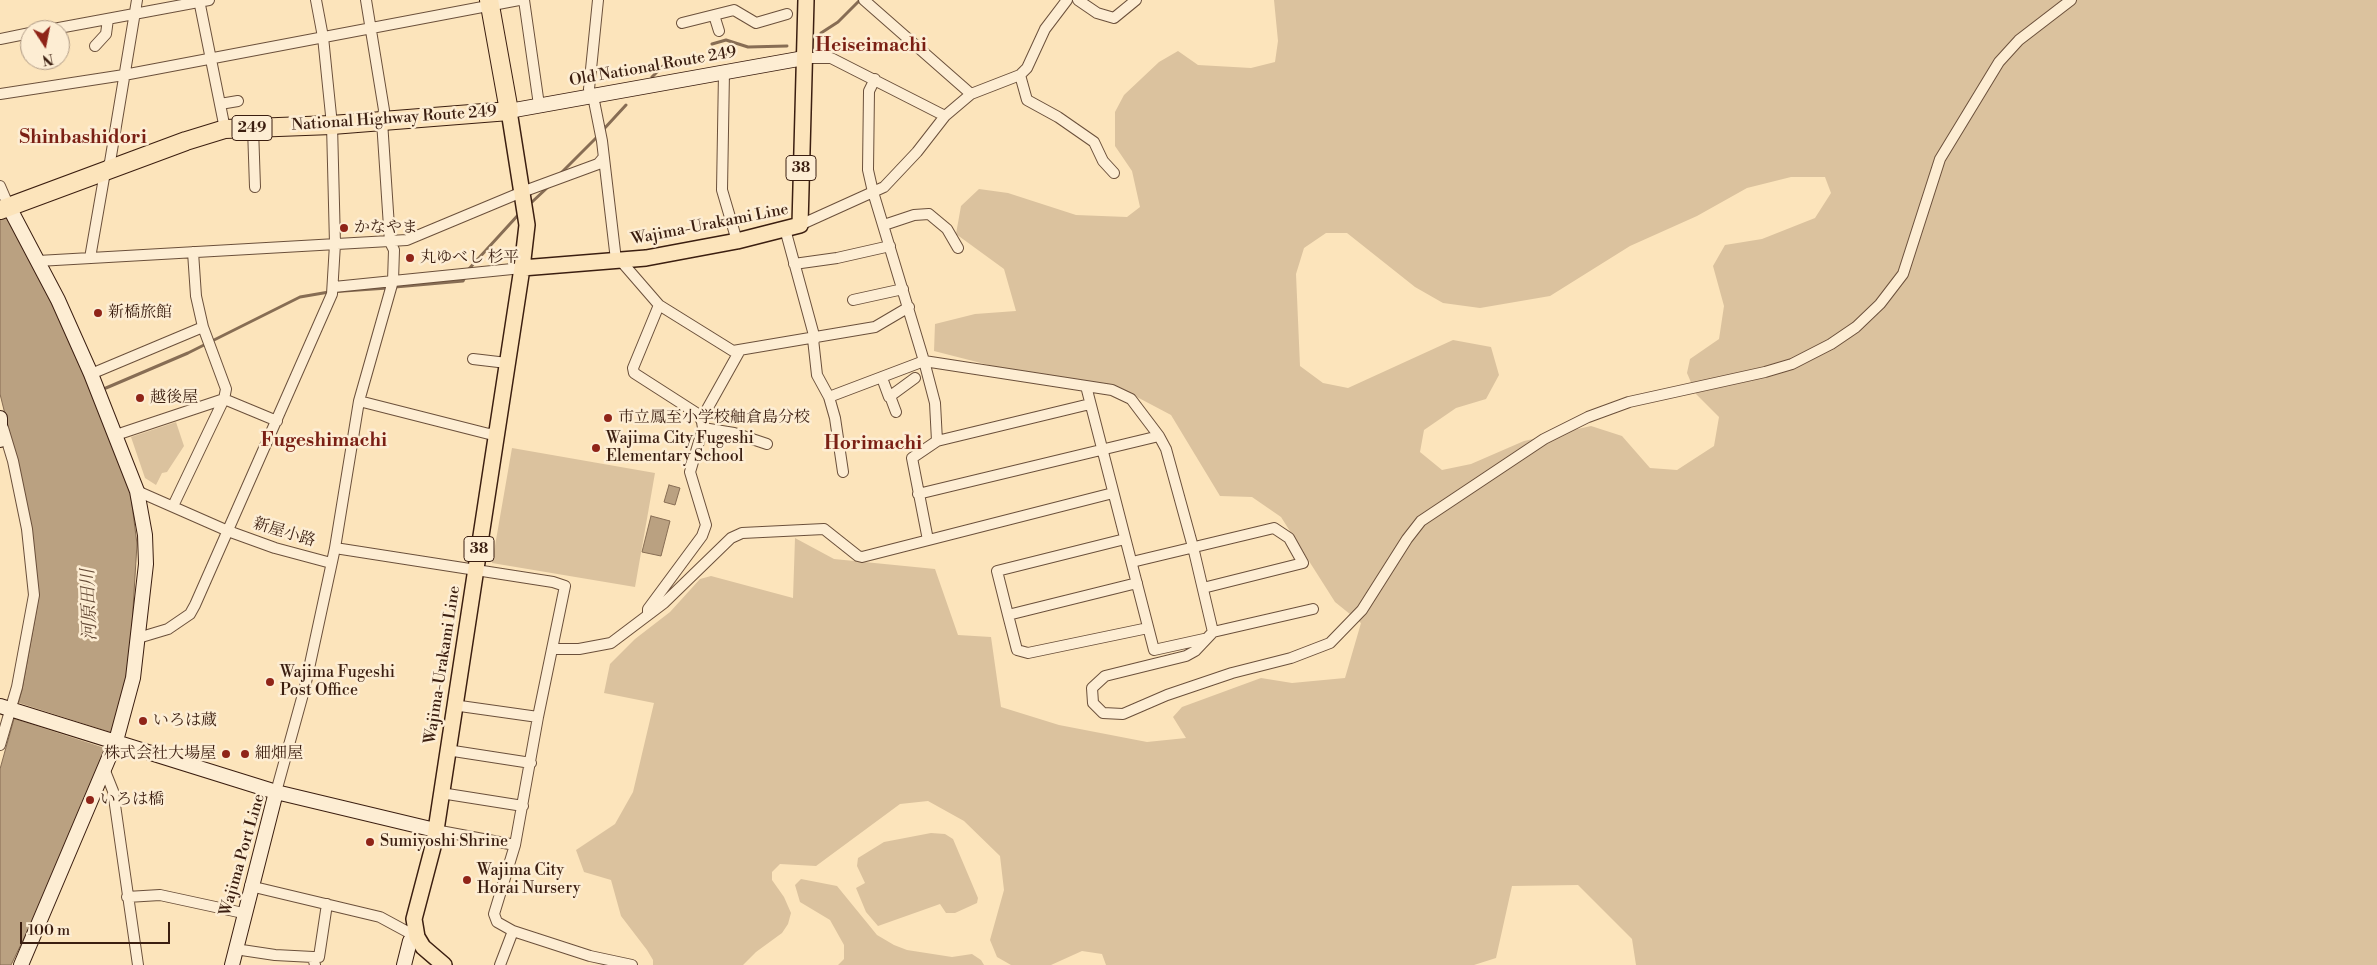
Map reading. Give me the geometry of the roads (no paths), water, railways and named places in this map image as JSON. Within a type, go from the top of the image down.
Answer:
[{"type":"highway","name":"National Highway Route 249","points":[[5,208],[226,130],[332,125],[509,111],[489,3]]},
{"type":"main road","name":"Wajima-Urakami Line","points":[[522,268],[646,258],[737,241],[792,227],[804,58],[806,0]]},
{"type":"main road","name":"Wajima-Urakami Line","points":[[417,937],[414,919],[434,843],[498,432],[527,225],[509,111]]},
{"type":"main road","points":[[417,937],[428,953],[444,965]]},
{"type":"street","points":[[90,258],[104,172],[110,162],[137,0]]},
{"type":"street","points":[[138,638],[168,629],[190,614],[277,421],[333,290],[335,244],[332,125],[323,37],[316,0]]},
{"type":"street","points":[[8,708],[276,792],[305,687],[335,548],[359,400],[392,285],[394,250],[390,242],[382,121],[384,110],[366,0]]},
{"type":"street","points":[[0,94],[124,75],[489,3],[519,0]]},
{"type":"street","points":[[524,0],[539,105]]},
{"type":"street","points":[[598,0],[589,83],[602,141],[618,260],[660,305],[733,351],[739,352],[875,327],[909,307]]},
{"type":"street","points":[[865,0],[971,94]]},
{"type":"street","points":[[843,472],[838,453],[836,425],[829,397],[817,375],[814,339],[794,264],[792,227],[884,187],[917,152],[945,116],[971,94],[1020,75],[1027,68],[1045,29],[1067,0]]},
{"type":"street","points":[[1078,0],[1097,13],[1114,18],[1136,0]]},
{"type":"street","points":[[1313,609],[1213,632],[1204,639],[1195,651],[1186,656],[1105,676],[1092,688],[1093,703],[1103,713],[1123,714],[1167,695],[1232,673],[1291,658],[1330,643],[1362,610],[1407,539],[1421,521],[1544,439],[1588,417],[1629,402],[1765,372],[1792,364],[1831,344],[1856,327],[1880,304],[1903,274],[1940,159],[1999,62],[2019,40],[2071,0]]},
{"type":"street","points":[[70,26],[202,1],[211,59],[226,130]]},
{"type":"street","points":[[682,23],[714,14],[732,5],[756,23],[786,14]]},
{"type":"street","points":[[714,14],[719,32]]},
{"type":"street","points":[[95,46],[106,34],[108,19]]},
{"type":"street","points":[[0,39],[20,35]]},
{"type":"street","points":[[804,58],[831,58],[945,116]]},
{"type":"street","name":"Old National Route 249","points":[[509,111],[804,58]]},
{"type":"street","points":[[724,72],[722,190],[737,241]]},
{"type":"street","points":[[1020,75],[1027,100],[1058,117],[1094,142],[1103,161],[1114,173]]},
{"type":"street","points":[[875,79],[869,91],[868,170],[873,192],[909,307],[935,403],[937,441]]},
{"type":"street","points":[[220,104],[238,101]]},
{"type":"street","points":[[252,128],[255,186]]},
{"type":"street","points":[[38,261],[407,240],[522,192],[598,164],[603,158]]},
{"type":"street","points":[[0,186],[5,208],[38,261],[91,374],[116,434],[137,491],[145,535],[146,564],[133,678],[105,771],[20,965]]},
{"type":"street","points":[[884,225],[914,215],[930,214],[947,230],[958,248]]},
{"type":"street","points":[[794,264],[838,258],[890,246]]},
{"type":"street","points":[[173,506],[224,399],[226,389],[203,327],[196,296],[193,252]]},
{"type":"street","points":[[333,290],[392,285],[466,273],[522,268]]},
{"type":"street","points":[[853,300],[903,289]]},
{"type":"street","points":[[660,305],[633,368],[634,374],[701,416],[702,424]]},
{"type":"street","points":[[91,374],[203,327]]},
{"type":"street","points":[[648,616],[648,609],[706,530],[706,519],[690,472],[702,424],[739,352]]},
{"type":"street","points":[[473,359],[507,363]]},
{"type":"street","points":[[829,397],[924,361],[1112,390],[1130,398],[1159,436],[1166,449],[1193,547],[1213,632]]},
{"type":"street","points":[[882,378],[896,412]]},
{"type":"street","points":[[890,396],[915,378]]},
{"type":"street","points":[[1086,386],[1154,650],[1204,639]]},
{"type":"street","points":[[116,434],[224,399],[277,421]]},
{"type":"street","points":[[359,400],[490,434],[498,432]]},
{"type":"street","points":[[928,540],[912,458],[937,441],[1090,404]]},
{"type":"street","points":[[0,440],[1,421]]},
{"type":"street","points":[[0,745],[8,708],[22,663],[34,595],[27,528],[18,481],[1,421]]},
{"type":"street","points":[[702,424],[767,444]]},
{"type":"street","points":[[918,494],[1159,436]]},
{"type":"street","name":"新屋小路","points":[[137,491],[228,531],[275,548],[331,563]]},
{"type":"street","points":[[553,649],[580,649],[611,643],[664,604],[731,538],[742,533],[824,529],[858,556],[862,557],[1113,494]]},
{"type":"street","points":[[1132,562],[1274,528],[1289,538],[1303,563],[1203,588]]},
{"type":"street","points":[[1125,539],[997,571],[1017,650],[1028,653],[1148,628]]},
{"type":"street","points":[[335,548],[475,572],[553,582],[566,586],[538,717],[515,846],[494,914],[498,922],[513,931],[590,956],[632,965]]},
{"type":"street","points":[[1008,615],[1137,583]]},
{"type":"street","points":[[455,703],[460,706],[538,717]]},
{"type":"street","points":[[447,750],[531,764]]},
{"type":"street","points":[[105,771],[113,791],[138,965]]},
{"type":"street","name":"Wajima Port Line","points":[[232,965],[243,913],[276,792],[435,830]]},
{"type":"street","points":[[441,793],[523,806]]},
{"type":"street","points":[[435,830],[515,846]]},
{"type":"street","points":[[250,886],[380,917],[417,937]]},
{"type":"street","points":[[128,897],[160,895],[243,913]]},
{"type":"street","points":[[235,949],[314,961],[319,957],[327,904]]},
{"type":"street","points":[[500,965],[513,931]]},
{"type":"street","points":[[404,965],[410,941],[417,937]]},
{"type":"water","name":"河原田川","points":[[0,201],[63,326],[130,489],[137,544],[129,674],[105,756],[74,835],[11,965],[0,965],[0,769],[22,690],[37,607],[18,466],[0,394]]},
{"type":"water","points":[[669,485],[680,488],[675,505],[664,502]]},
{"type":"water","points":[[651,516],[670,521],[661,556],[642,552]]},
{"type":"waterway","points":[[821,33],[838,22],[860,0]]},
{"type":"waterway","points":[[712,44],[726,40],[748,47],[787,46]]},
{"type":"waterway","points":[[652,77],[671,58]]},
{"type":"waterway","points":[[603,130],[626,105]]},
{"type":"waterway","points":[[561,173],[599,135]]},
{"type":"waterway","points":[[532,202],[548,187]]},
{"type":"waterway","points":[[467,271],[519,214]]},
{"type":"waterway","points":[[395,287],[463,281],[465,277]]},
{"type":"waterway","points":[[106,388],[188,353],[300,297],[329,292],[388,288]]},
{"type":"place","name":"かなやま","points":[[344,228]]},
{"type":"place","name":"丸ゆべし 杉平","points":[[410,258]]},
{"type":"place","name":"新橋旅館","points":[[98,313]]},
{"type":"place","name":"越後屋","points":[[140,398]]},
{"type":"place","name":"市立鳳至小学校舳倉島分校","points":[[608,418]]},
{"type":"place","name":"Wajima City Fugeshi Elementary School","points":[[596,448]]},
{"type":"place","name":"Wajima Fugeshi Post Office","points":[[270,682]]},
{"type":"place","name":"いろは蔵","points":[[143,721]]},
{"type":"place","name":"株式会社大場屋","points":[[226,754]]},
{"type":"place","name":"細畑屋","points":[[245,754]]},
{"type":"place","name":"いろは橋","points":[[90,800]]},
{"type":"place","name":"Sumiyoshi Shrine","points":[[370,842]]},
{"type":"place","name":"Wajima City Horai Nursery","points":[[467,880]]},
{"type":"district","name":"Heiseimachi","points":[[871,46]]},
{"type":"district","name":"Shinbashidori","points":[[83,138]]},
{"type":"district","name":"Fugeshimachi","points":[[324,441]]},
{"type":"district","name":"Horimachi","points":[[873,444]]}]
